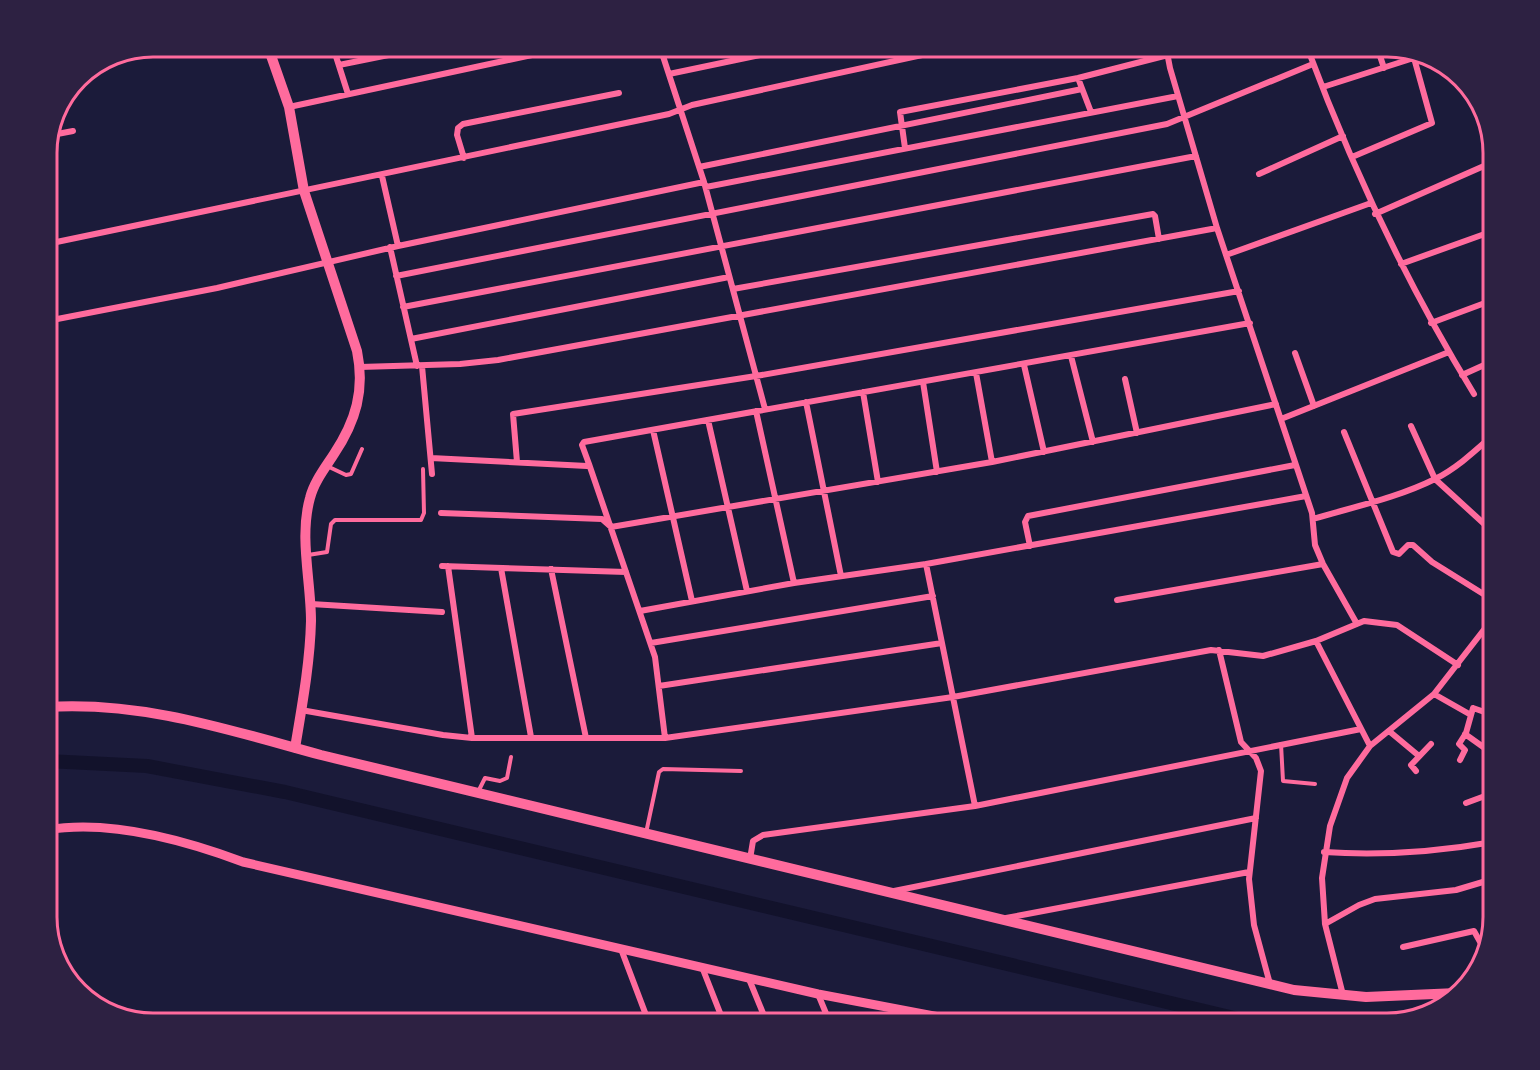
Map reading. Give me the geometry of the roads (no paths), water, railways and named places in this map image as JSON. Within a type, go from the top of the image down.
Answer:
[{"type":"main road","points":[[272,57],[289,107],[304,191],[360,367],[359,402],[353,419],[316,482],[306,513],[311,604],[309,641],[295,748]]},
{"type":"main road","points":[[57,707],[109,706],[190,718],[295,748],[750,859],[1005,918],[1270,985],[1343,996],[1389,997],[1445,994]]},
{"type":"street","points":[[336,57],[348,94]]},
{"type":"street","points":[[339,65],[376,57]]},
{"type":"street","points":[[289,107],[518,57]]},
{"type":"street","points":[[664,57],[705,185],[765,410]]},
{"type":"street","points":[[669,74],[747,57]]},
{"type":"street","points":[[57,242],[382,176],[911,57]]},
{"type":"street","points":[[905,148],[900,112],[1078,78],[1160,57]]},
{"type":"street","points":[[1168,57],[1217,228],[1306,496],[1315,545],[1323,564],[1357,624]]},
{"type":"street","points":[[1310,57],[1375,213],[1431,323],[1474,394]]},
{"type":"street","points":[[1380,57],[1384,68]]},
{"type":"street","points":[[1323,87],[1409,60]]},
{"type":"street","points":[[1352,157],[1432,123],[1433,117],[1418,62]]},
{"type":"street","points":[[396,276],[1185,118],[1313,64]]},
{"type":"street","points":[[1078,78],[1091,112]]},
{"type":"street","points":[[699,167],[1082,89]]},
{"type":"street","points":[[464,158],[457,135],[458,128],[463,124],[619,93]]},
{"type":"street","points":[[57,319],[217,288],[398,246],[705,185],[1178,96]]},
{"type":"street","points":[[59,134],[73,131]]},
{"type":"street","points":[[1260,174],[1343,135]]},
{"type":"street","points":[[403,307],[1196,156]]},
{"type":"street","points":[[1375,213],[1483,166]]},
{"type":"street","points":[[382,176],[398,246]]},
{"type":"street","points":[[1226,255],[1371,203]]},
{"type":"street","points":[[733,289],[1153,214],[1159,239]]},
{"type":"street","points":[[360,367],[420,366],[498,360],[1217,228]]},
{"type":"street","points":[[1401,264],[1483,235]]},
{"type":"street","points":[[390,248],[411,339],[420,366],[432,474]]},
{"type":"street","points":[[411,339],[729,277]]},
{"type":"street","points":[[517,462],[513,414],[756,376],[1239,291]]},
{"type":"street","points":[[1431,323],[1483,304]]},
{"type":"street","points":[[665,738],[651,643],[589,464],[584,442],[1250,323]]},
{"type":"street","points":[[1281,419],[1449,352]]},
{"type":"street","points":[[1295,353],[1314,406]]},
{"type":"street","points":[[1071,356],[1093,442]]},
{"type":"street","points":[[1024,365],[1044,452]]},
{"type":"street","points":[[1462,375],[1483,366]]},
{"type":"street","points":[[976,373],[993,462]]},
{"type":"street","points":[[1125,379],[1137,433]]},
{"type":"street","points":[[922,382],[937,472]]},
{"type":"street","points":[[863,392],[878,482]]},
{"type":"street","points":[[806,402],[841,576]]},
{"type":"street","points":[[611,527],[728,509],[993,462],[1276,404]]},
{"type":"street","points":[[756,411],[794,582]]},
{"type":"street","points":[[708,420],[747,591]]},
{"type":"street","points":[[1411,426],[1435,479],[1483,522]]},
{"type":"street","points":[[653,430],[692,601]]},
{"type":"street","points":[[1344,432],[1371,502],[1394,552],[1399,554],[1408,545],[1413,545],[1443,569],[1483,593]]},
{"type":"street","points":[[1312,519],[1371,502],[1435,479],[1483,444]]},
{"type":"street","points":[[431,458],[589,464]]},
{"type":"street","points":[[1029,546],[1025,522],[1028,516],[1295,465]]},
{"type":"street","points":[[640,611],[794,582],[926,564],[1306,496]]},
{"type":"street","points":[[441,513],[602,519],[611,527]]},
{"type":"street","points":[[926,564],[975,806]]},
{"type":"street","points":[[1117,600],[1323,564]]},
{"type":"street","points":[[472,738],[445,566],[626,572]]},
{"type":"street","points":[[501,568],[531,737]]},
{"type":"street","points":[[551,570],[586,738]]},
{"type":"street","points":[[651,643],[933,596]]},
{"type":"street","points":[[311,604],[442,612]]},
{"type":"street","points":[[301,710],[472,738],[665,738],[953,697],[1219,650],[1240,655],[1263,656],[1316,641],[1357,624],[1371,621],[1397,625],[1458,665]]},
{"type":"street","points":[[1343,996],[1325,924],[1322,901],[1324,852],[1330,826],[1347,778],[1370,746],[1434,694],[1483,635]]},
{"type":"street","points":[[1316,641],[1370,746]]},
{"type":"street","points":[[659,686],[942,643]]},
{"type":"street","points":[[1219,650],[1241,742],[1256,758],[1261,771],[1249,872],[1254,925],[1270,985]]},
{"type":"street","points":[[1434,694],[1471,715]]},
{"type":"street","points":[[1460,760],[1465,750],[1459,744],[1466,734],[1471,715],[1475,708],[1483,711]]},
{"type":"street","points":[[750,859],[751,845],[759,836],[975,806],[1250,753],[1281,744],[1361,729]]},
{"type":"street","points":[[1389,731],[1419,756]]},
{"type":"street","points":[[1466,734],[1483,746]]},
{"type":"street","points":[[1416,771],[1411,765],[1431,744]]},
{"type":"street","points":[[1466,803],[1483,796]]},
{"type":"street","points":[[890,892],[1256,818]]},
{"type":"street","points":[[57,829],[74,826],[106,828],[198,845],[243,862],[748,979],[918,1013]]},
{"type":"street","points":[[1324,852],[1388,855],[1438,852],[1483,844]]},
{"type":"street","points":[[1005,918],[1249,872]]},
{"type":"street","points":[[1325,924],[1375,899],[1456,890],[1483,882]]},
{"type":"street","points":[[1403,947],[1474,931],[1480,942]]},
{"type":"street","points":[[621,948],[645,1013]]},
{"type":"street","points":[[702,967],[720,1013]]},
{"type":"street","points":[[748,979],[763,1013]]},
{"type":"street","points":[[818,994],[826,1013]]},
{"type":"lane","points":[[327,465],[346,476],[351,474],[362,448]]},
{"type":"lane","points":[[307,555],[327,552],[331,524],[335,520],[422,520],[424,513],[423,469]]},
{"type":"lane","points":[[1281,744],[1283,781],[1315,784]]},
{"type":"lane","points":[[478,793],[485,778],[500,781],[507,778],[511,757]]},
{"type":"lane","points":[[646,834],[659,772],[663,769],[741,771]]},
{"type":"waterway","points":[[57,762],[147,766],[285,792],[1213,1013]]}]
